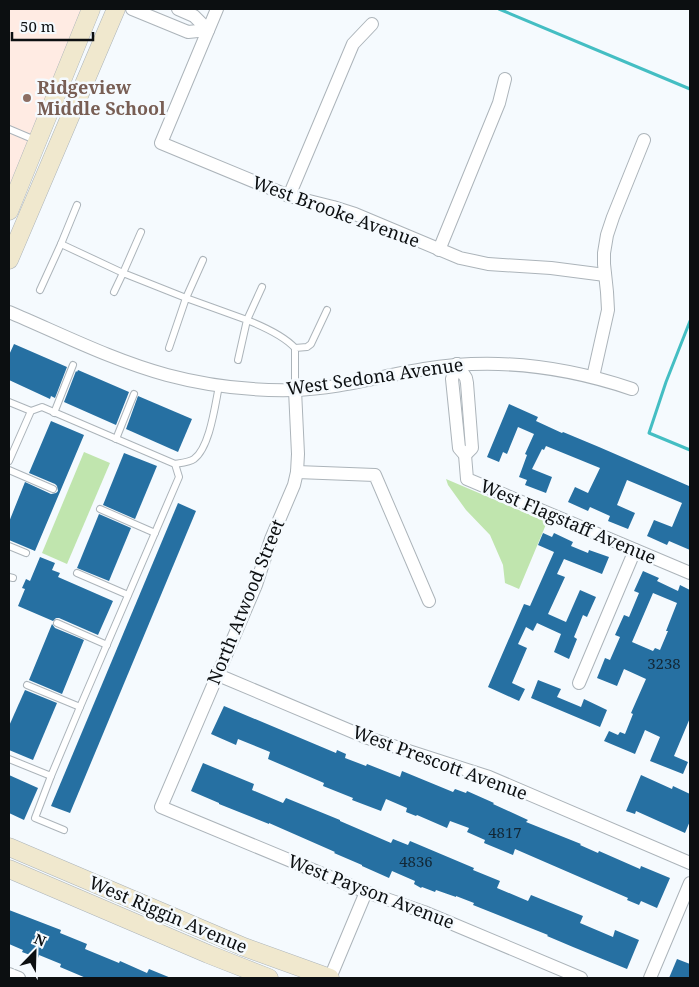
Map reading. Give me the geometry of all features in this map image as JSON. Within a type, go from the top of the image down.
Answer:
[{"type":"main road","points":[[9,211],[91,9]]},
{"type":"main road","points":[[72,109],[75,86],[103,9]]},
{"type":"main road","points":[[9,260],[116,9]]},
{"type":"main road","name":"West Riggin Avenue","points":[[9,847],[244,947],[330,978]]},
{"type":"main road","name":"West Riggin Avenue","points":[[9,869],[269,978]]},
{"type":"main road","points":[[173,939],[204,942],[298,978]]},
{"type":"street","points":[[132,9],[188,32],[208,30]]},
{"type":"street","points":[[178,9],[194,16],[208,30]]},
{"type":"street","points":[[208,30],[217,9]]},
{"type":"street","points":[[289,196],[353,44],[372,24]]},
{"type":"street","name":"West Brooke Avenue","points":[[208,30],[161,143],[289,196],[355,214],[460,258],[488,264],[551,268],[605,275]]},
{"type":"street","points":[[439,250],[499,103],[505,79]]},
{"type":"street","points":[[594,377],[608,310],[604,253],[610,225],[644,140]]},
{"type":"street","name":"West Sedona Avenue","points":[[9,312],[133,364],[175,377],[219,386],[261,390],[295,390],[343,385],[457,364],[500,363],[529,365],[572,372],[632,389]]},
{"type":"street","name":"West Flagstaff Avenue","points":[[457,364],[466,378],[472,448],[465,455]]},
{"type":"street","name":"West Flagstaff Avenue","points":[[457,364],[452,379],[459,448],[465,455],[468,479],[690,573]]},
{"type":"street","name":"North Atwood Street","points":[[161,807],[259,577],[271,539],[294,485],[298,454],[295,390]]},
{"type":"street","points":[[297,472],[375,475],[429,601]]},
{"type":"street","points":[[579,683],[635,550]]},
{"type":"street","name":"West Prescott Avenue","points":[[218,676],[365,737],[489,777],[690,863]]},
{"type":"street","name":"West Payson Avenue","points":[[161,807],[366,892],[424,912],[581,978]]},
{"type":"street","points":[[650,978],[690,882]]},
{"type":"street","points":[[330,978],[366,892]]},
{"type":"street","points":[[9,974],[20,978]]},
{"type":"lane","points":[[9,129],[38,141]]},
{"type":"lane","points":[[40,290],[77,205]]},
{"type":"lane","points":[[114,292],[141,232]]},
{"type":"lane","points":[[61,244],[186,298],[259,324],[290,342],[295,348],[295,390]]},
{"type":"lane","points":[[169,348],[186,298],[204,260]]},
{"type":"lane","points":[[238,360],[247,320],[262,288]]},
{"type":"lane","points":[[295,348],[308,347],[311,344],[327,310]]},
{"type":"lane","points":[[54,412],[74,366]]},
{"type":"lane","points":[[9,402],[31,411],[42,407],[176,464],[194,460],[202,449],[207,438],[219,386]]},
{"type":"lane","points":[[116,439],[134,394]]},
{"type":"lane","points":[[9,462],[31,411]]},
{"type":"lane","points":[[457,431],[470,430]]},
{"type":"lane","points":[[64,830],[35,818],[80,707],[179,477],[176,464]]},
{"type":"lane","points":[[9,470],[53,489]]},
{"type":"lane","points":[[100,509],[155,532]]},
{"type":"lane","points":[[9,546],[26,553]]},
{"type":"lane","points":[[78,573],[128,595]]},
{"type":"lane","points":[[57,624],[107,645]]},
{"type":"lane","points":[[27,685],[80,707]]},
{"type":"lane","points":[[9,759],[51,776]]},
{"type":"shaded area","name":"Ridgeview Middle School","points":[[9,9],[82,9],[9,187]]},
{"type":"green space","points":[[84,452],[110,463],[67,564],[42,553]]},
{"type":"green space","points":[[446,479],[547,522],[519,589],[505,583],[503,565],[490,535],[466,510],[448,485]]},
{"type":"building","points":[[14,344],[67,367],[55,398],[51,396],[50,399],[9,380],[9,355]]},
{"type":"building","points":[[78,370],[129,392],[116,425],[64,402]]},
{"type":"building","points":[[138,396],[192,419],[178,452],[126,429]]},
{"type":"building","points":[[509,404],[538,417],[536,421],[562,433],[689,486],[690,484],[690,550],[669,541],[667,545],[647,536],[654,520],[672,527],[682,503],[627,480],[617,505],[635,513],[628,529],[608,521],[610,516],[590,507],[588,511],[568,502],[575,487],[588,493],[600,468],[546,446],[544,450],[542,449],[532,469],[552,477],[546,493],[525,485],[527,480],[519,477],[527,455],[525,454],[534,434],[518,427],[507,454],[503,452],[499,462],[487,457]]},
{"type":"building","points":[[51,421],[84,435],[35,551],[9,540],[9,522],[25,482],[51,494],[58,491],[55,484],[29,473]]},
{"type":"building","points":[[124,453],[157,466],[135,519],[103,505]]},
{"type":"building","points":[[178,503],[196,511],[70,813],[51,806]]},
{"type":"building","points":[[99,514],[131,528],[109,581],[77,568]]},
{"type":"building","points":[[543,533],[552,537],[554,533],[573,542],[571,546],[588,553],[589,550],[609,557],[602,574],[564,559],[557,574],[565,577],[548,614],[566,622],[580,590],[596,597],[587,617],[583,615],[574,637],[577,639],[569,659],[554,652],[561,634],[537,623],[533,631],[526,627],[518,644],[527,648],[512,683],[525,689],[519,701],[488,687],[524,604],[530,606],[554,552],[538,545]]},
{"type":"building","points":[[40,557],[55,563],[52,570],[60,573],[58,577],[113,601],[98,635],[59,618],[53,621],[18,606],[25,589],[22,588],[26,579],[30,581]]},
{"type":"building","points":[[643,571],[659,578],[657,581],[678,591],[680,585],[690,590],[690,718],[674,756],[688,762],[683,774],[650,761],[660,737],[645,730],[635,754],[604,741],[609,731],[618,735],[620,732],[625,734],[633,714],[631,713],[646,679],[624,669],[617,686],[597,678],[605,658],[610,660],[620,637],[615,635],[624,615],[629,617],[639,593],[634,591]],"holes":[[[653,593],[677,603],[660,650],[655,648],[653,651],[632,642]]]},
{"type":"building","points":[[52,624],[55,628],[84,640],[62,694],[29,680]]},
{"type":"building","points":[[538,680],[561,689],[557,697],[581,707],[584,699],[607,710],[600,727],[531,698]]},
{"type":"building","points":[[25,690],[57,703],[33,760],[9,750],[9,726]]},
{"type":"building","points":[[224,706],[336,753],[337,750],[346,754],[345,758],[366,766],[367,764],[400,777],[402,771],[453,792],[455,789],[466,793],[467,791],[528,820],[526,822],[581,844],[598,853],[599,851],[640,869],[641,866],[670,878],[657,908],[641,901],[639,905],[627,900],[628,898],[515,849],[513,855],[484,843],[485,840],[467,832],[469,828],[450,821],[447,828],[406,812],[407,808],[386,799],[381,811],[352,800],[353,798],[323,786],[324,783],[268,759],[270,752],[238,739],[236,745],[211,734]]},
{"type":"building","points":[[203,763],[254,784],[252,790],[283,803],[286,798],[391,843],[393,839],[408,845],[410,841],[474,868],[473,870],[500,881],[497,888],[528,901],[531,895],[583,916],[580,923],[613,937],[615,930],[639,940],[627,969],[473,905],[474,903],[436,890],[435,892],[421,888],[414,884],[415,881],[392,871],[389,878],[269,823],[191,791]]},
{"type":"building","points":[[9,775],[38,788],[24,820],[9,813]]},
{"type":"building","points":[[641,775],[672,789],[673,786],[690,794],[690,821],[685,833],[636,811],[635,814],[626,811]]},
{"type":"building","points":[[9,910],[61,930],[60,933],[87,944],[85,949],[147,973],[149,969],[171,978],[86,978],[60,967],[61,964],[39,955],[38,958],[22,952],[23,950],[9,944]]},
{"type":"building","points":[[677,959],[690,964],[690,978],[669,978]]},
{"type":"waterway","points":[[499,9],[690,89]]},
{"type":"waterway","points":[[690,321],[666,382],[649,433],[690,450]]},
{"type":"place","name":"Ridgeview Middle School","points":[[27,98]]}]
